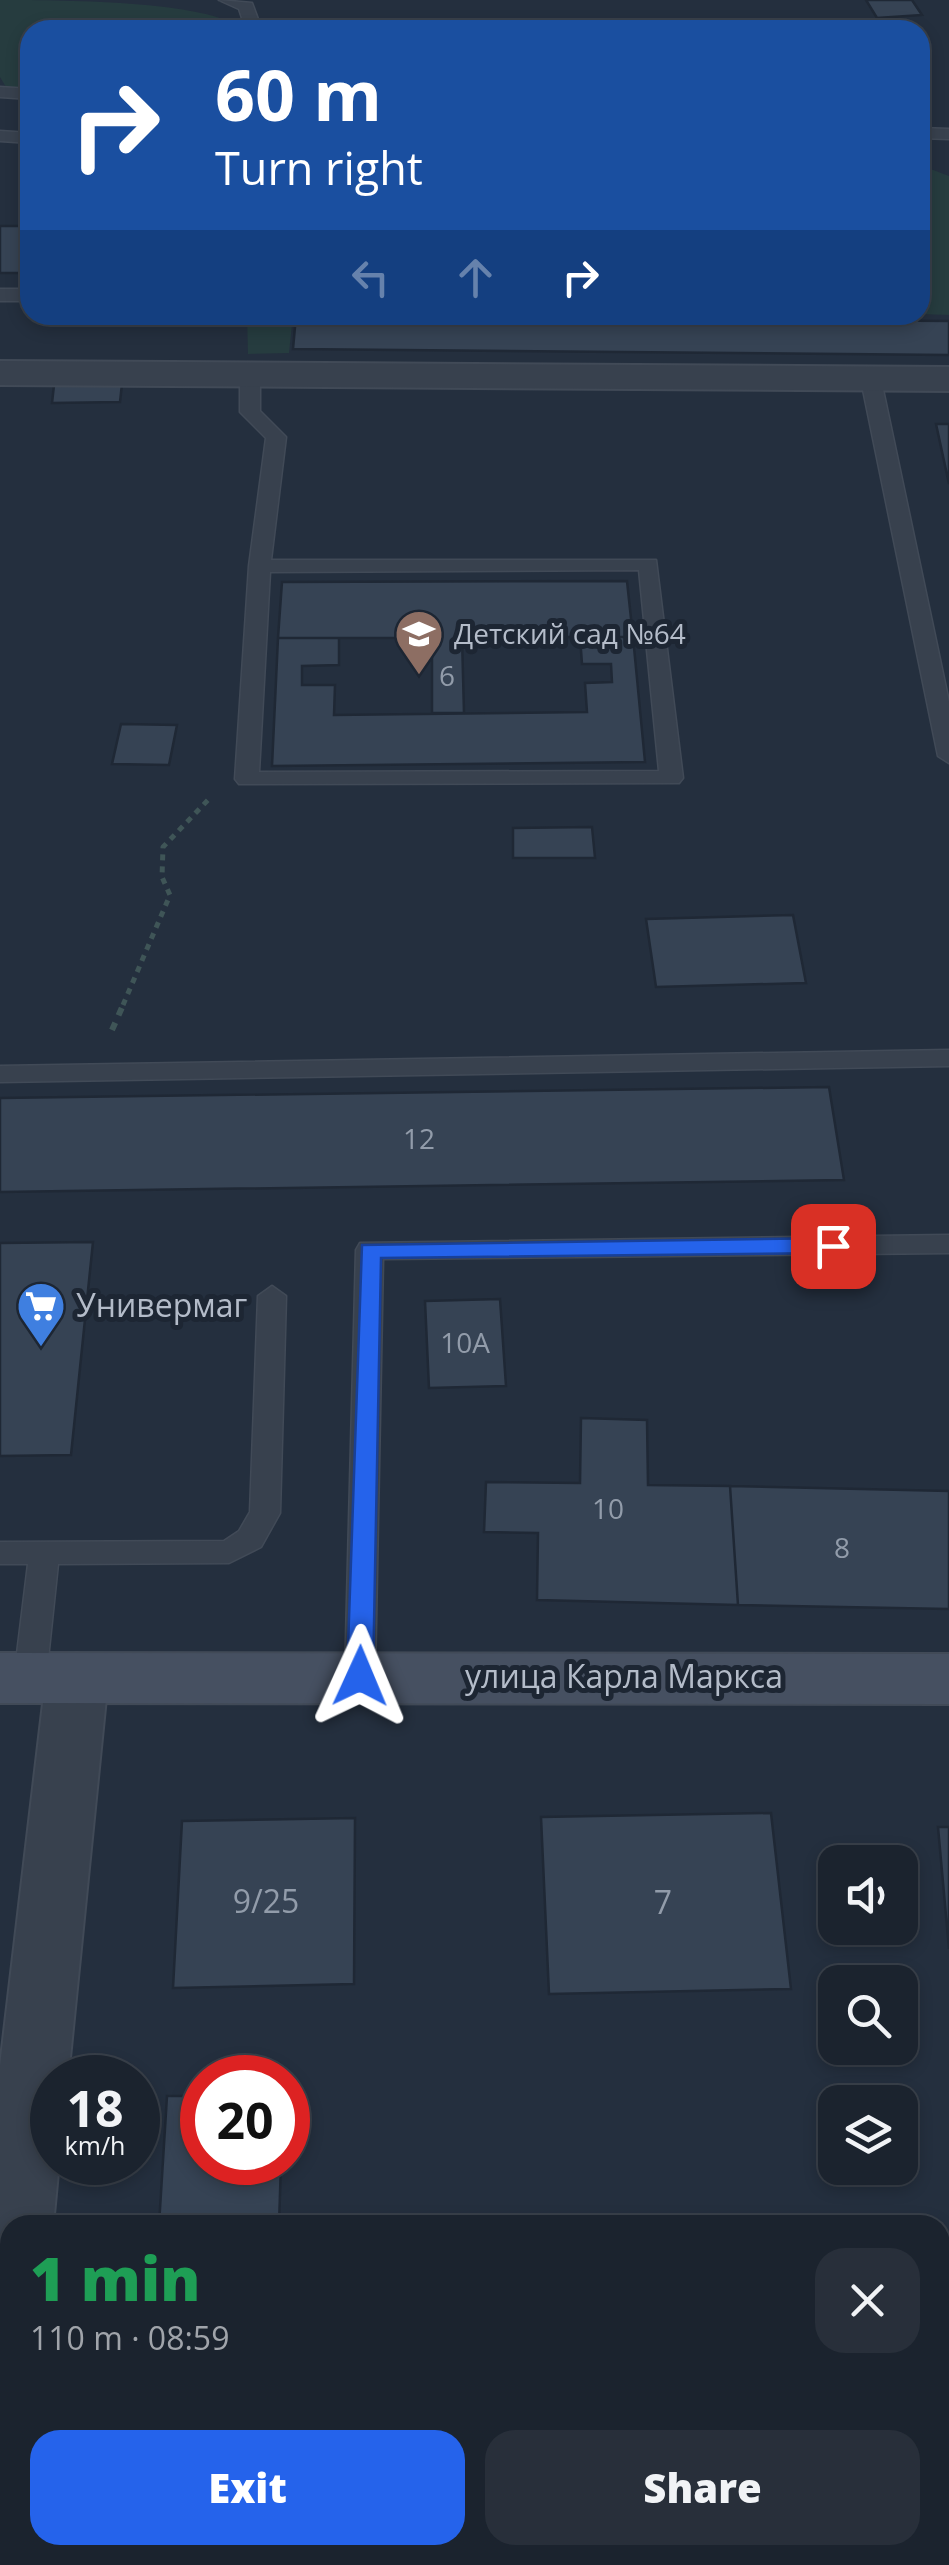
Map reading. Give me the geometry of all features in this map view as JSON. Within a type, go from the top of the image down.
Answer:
[{"type":"street","points":[[0,373],[949,379]]},
{"type":"street","points":[[17,2215],[35,1678]]},
{"type":"street","name":"улица Карла Маркса","points":[[35,1678],[949,1679]]},
{"type":"lane","points":[[227,0],[246,6],[251,20]]},
{"type":"lane","points":[[255,374],[250,412],[276,437],[260,566],[247,780],[670,778],[648,564],[260,566]]},
{"type":"lane","points":[[871,380],[949,756]]},
{"type":"lane","points":[[0,1074],[949,1058]]},
{"type":"lane","points":[[360,1676],[370,1250],[949,1244]]},
{"type":"lane","points":[[0,1553],[229,1552],[250,1539],[265,1513],[272,1296]]},
{"type":"lane","points":[[35,1678],[44,1553]]},
{"type":"path","points":[[94,1072],[168,906],[170,895],[162,876],[164,847],[208,800],[211,778],[248,763]]},
{"type":"green space","points":[[0,0],[167,7],[225,20],[20,20],[20,87],[6,87],[0,77]]},
{"type":"green space","points":[[930,169],[949,176],[949,315],[930,314]]},
{"type":"green space","points":[[247,325],[292,325],[289,353],[248,354]]},
{"type":"building","points":[[866,0],[912,0],[922,15],[877,18]]},
{"type":"building","points":[[0,226],[20,226],[20,273],[0,273]]},
{"type":"building","points":[[930,321],[949,321],[949,355],[293,349],[295,325],[930,325]]},
{"type":"building","points":[[122,384],[120,402],[52,403],[54,385]]},
{"type":"building","points":[[936,424],[949,424],[949,484]]},
{"type":"building","points":[[627,581],[633,637],[462,637],[464,713],[432,713],[432,638],[278,638],[282,582]]},
{"type":"building","points":[[580,637],[633,637],[645,762],[272,766],[278,638],[339,638],[339,665],[302,666],[302,685],[335,685],[334,715],[587,712],[585,683],[612,682],[611,664],[582,664]]},
{"type":"building","points":[[121,724],[177,725],[169,765],[112,764]]},
{"type":"building","points":[[592,827],[595,858],[513,858],[513,828]]},
{"type":"building","points":[[793,915],[806,983],[656,987],[646,919]]},
{"type":"building","points":[[829,1087],[844,1180],[0,1192],[0,1098]]},
{"type":"building","name":"Универмаг","points":[[93,1242],[71,1455],[0,1456],[0,1243]]},
{"type":"building","points":[[500,1299],[506,1386],[429,1388],[425,1301]]},
{"type":"building","points":[[581,1418],[647,1420],[648,1485],[730,1486],[738,1605],[537,1600],[538,1533],[484,1532],[486,1482],[580,1483]]},
{"type":"building","points":[[730,1486],[949,1491],[949,1609],[738,1605]]},
{"type":"building","points":[[771,1813],[791,1989],[549,1994],[541,1817]]},
{"type":"building","points":[[355,1818],[354,1984],[173,1988],[182,1821]]},
{"type":"building","points":[[938,1827],[949,1827],[949,1949]]},
{"type":"building","points":[[167,2096],[180,2096],[180,2185],[280,2185],[279,2215],[160,2215]]},
{"type":"place","name":"Детский сад №64","points":[[419,676]]},
{"type":"place","name":"Универмаг","points":[[41,1348]]},
{"type":"route","points":[[360,1676],[370,1250],[833,1246]]}]
